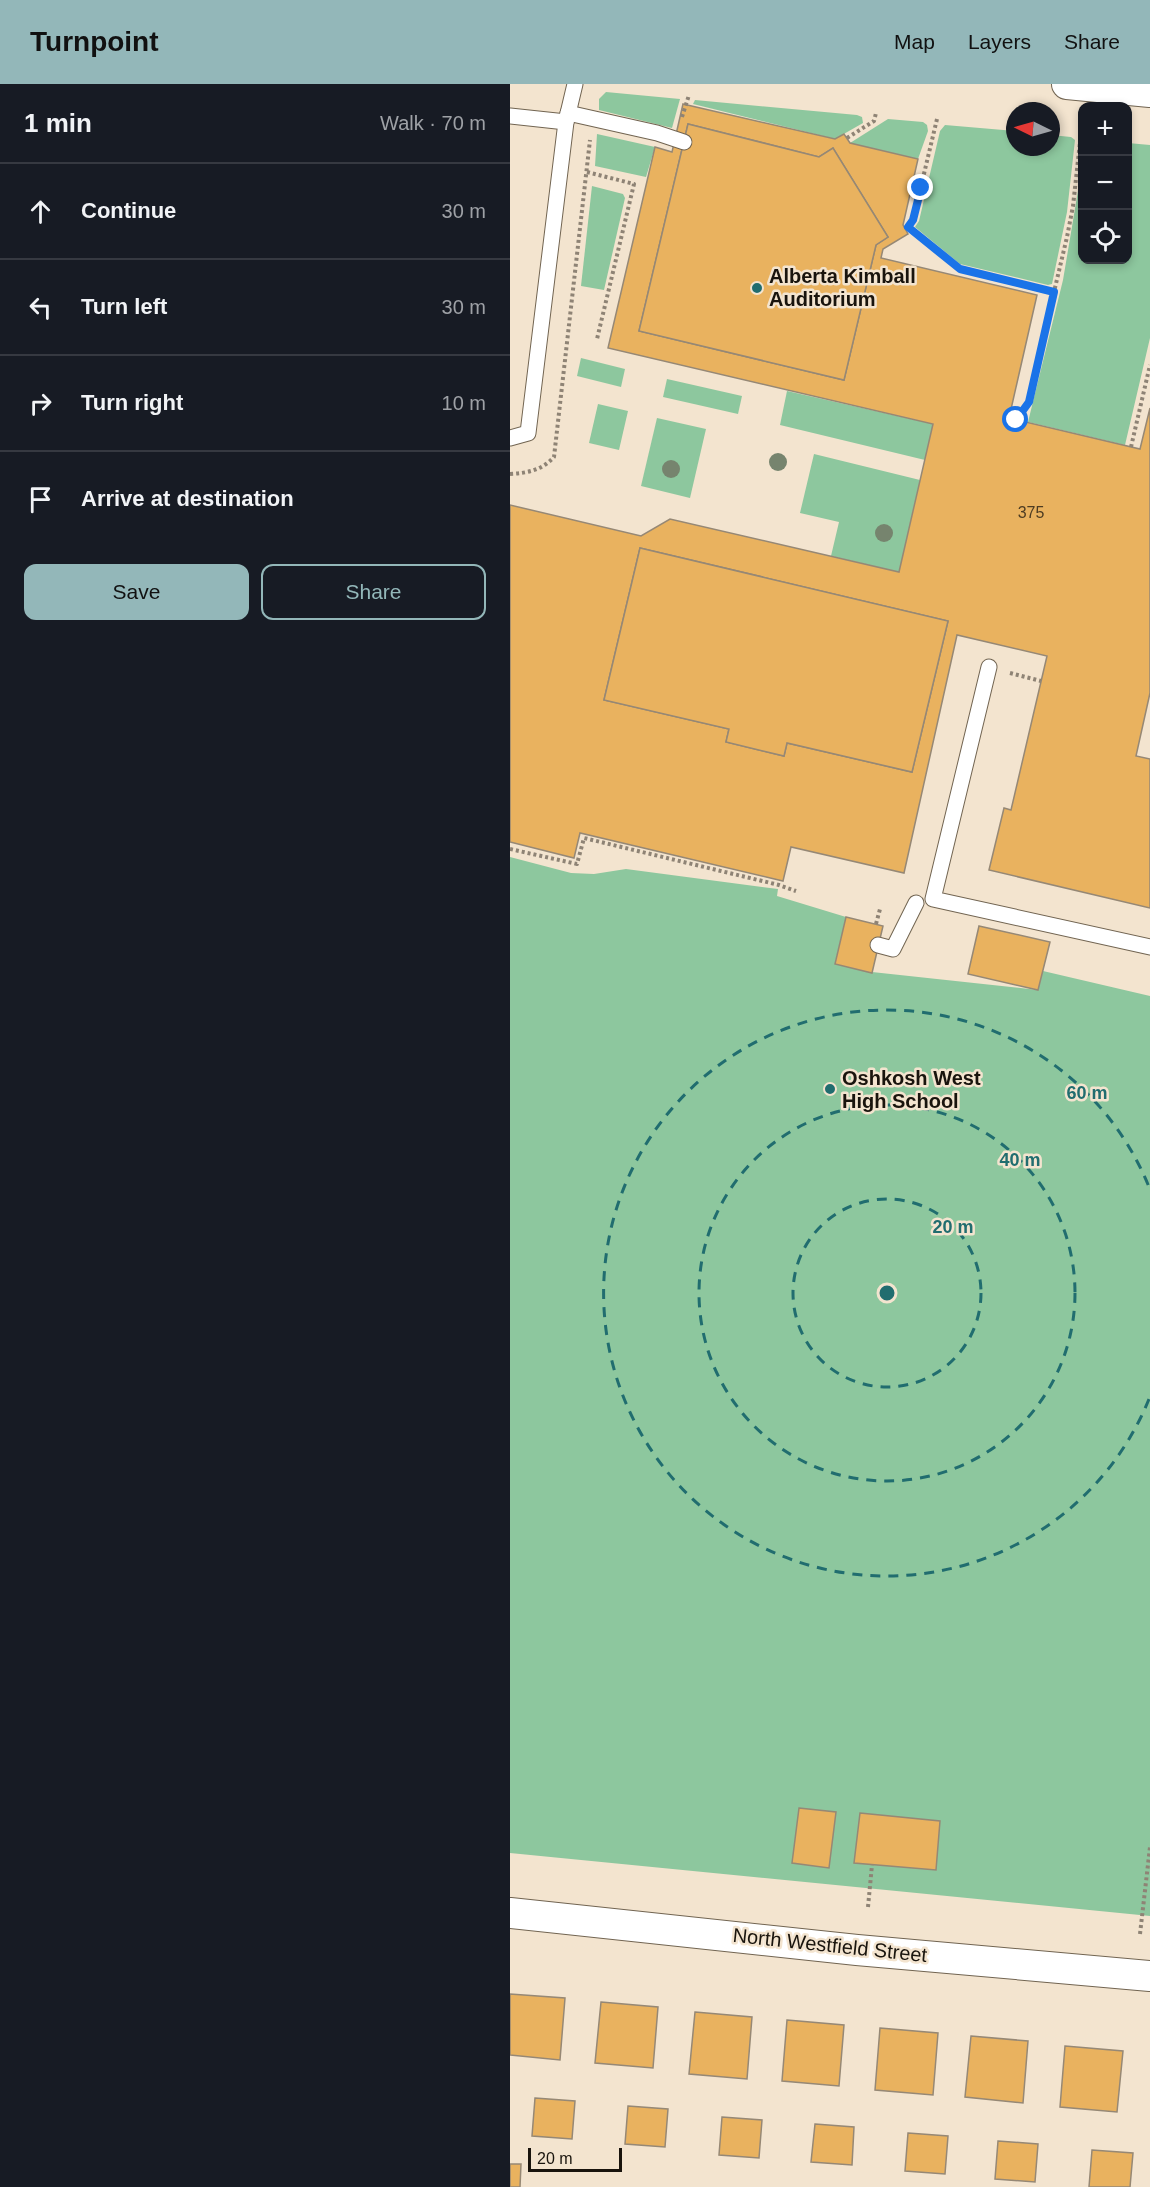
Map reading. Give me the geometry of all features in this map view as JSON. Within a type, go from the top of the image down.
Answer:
[{"type":"street","points":[[1067,84],[1150,92]]},
{"type":"street","name":"North Westfield Street","points":[[510,1913],[857,1950],[1150,1976]]},
{"type":"lane","points":[[510,438],[528,433],[567,117],[575,84]]},
{"type":"lane","points":[[510,116],[567,117],[657,133],[684,142]]},
{"type":"lane","points":[[990,667],[933,899],[1150,947]]},
{"type":"lane","points":[[878,945],[893,949],[916,903]]},
{"type":"path","points":[[847,138],[874,121],[876,113]]},
{"type":"path","points":[[937,119],[913,220],[908,227],[960,269],[1054,292]]},
{"type":"path","points":[[1016,420],[1029,402],[1073,206],[1078,156]]},
{"type":"path","points":[[587,172],[634,184],[597,339]]},
{"type":"path","points":[[1131,447],[1150,365]]},
{"type":"path","points":[[990,667],[1041,681]]},
{"type":"path","points":[[510,849],[577,864],[584,838],[779,885],[795,891]]},
{"type":"path","points":[[876,924],[880,909]]},
{"type":"path","points":[[1140,1934],[1150,1847]]},
{"type":"path","points":[[868,1907],[872,1865]]},
{"type":"green space","points":[[606,92],[680,99],[672,128],[599,110],[599,99]]},
{"type":"green space","points":[[695,100],[857,115],[862,117],[863,123],[835,139],[693,104]]},
{"type":"green space","points":[[888,119],[923,122],[927,125],[928,131],[918,159],[850,143]]},
{"type":"green space","points":[[945,125],[1006,130],[1006,156],[1060,156],[1060,136],[1071,137],[1075,140],[1067,212],[1052,284],[1048,285],[960,264],[915,227],[919,221],[940,131]]},
{"type":"green space","points":[[597,134],[655,147],[646,177],[595,166]]},
{"type":"green space","points":[[1132,143],[1150,145],[1150,338],[1125,445],[1028,422],[1063,280],[1078,191],[1078,264],[1132,264]]},
{"type":"green space","points":[[592,186],[623,194],[625,198],[604,290],[581,286]]},
{"type":"green space","points":[[581,358],[625,369],[621,387],[577,376]]},
{"type":"green space","points":[[667,379],[742,396],[738,414],[663,397]]},
{"type":"green space","points":[[787,391],[933,424],[925,460],[780,425]]},
{"type":"green space","points":[[598,404],[628,411],[619,450],[589,443]]},
{"type":"green space","points":[[657,418],[706,429],[690,498],[641,486]]},
{"type":"green space","points":[[814,454],[920,480],[899,572],[831,556],[839,522],[800,513]]},
{"type":"green space","points":[[510,857],[571,873],[594,874],[626,869],[778,889],[777,896],[846,917],[835,963],[872,972],[1038,990],[1043,971],[1150,996],[1150,1916],[510,1853]]},
{"type":"building","points":[[683,104],[835,139],[844,134],[850,143],[918,159],[903,225],[908,234],[883,249],[881,258],[1037,295],[1009,418],[1140,449],[1150,408],[1150,693],[1136,756],[1150,759],[1150,908],[989,870],[1004,808],[1011,810],[1047,656],[957,635],[904,873],[791,847],[783,881],[580,833],[574,858],[510,842],[510,505],[641,536],[670,519],[899,572],[933,424],[608,348],[655,147],[672,152]],"holes":[[[688,124],[819,157],[833,148],[888,237],[876,245],[844,380],[639,331]],[[640,548],[948,621],[912,772],[787,743],[784,756],[726,742],[729,729],[604,700]]]},
{"type":"building","name":"Alberta Kimball Auditorium","points":[[688,124],[819,157],[833,148],[888,237],[876,245],[844,380],[639,331]]},
{"type":"building","points":[[640,548],[948,621],[912,772],[787,743],[784,756],[726,742],[729,729],[604,700]]},
{"type":"building","points":[[846,917],[883,926],[872,973],[835,964]]},
{"type":"building","points":[[979,926],[1050,942],[1038,990],[968,974]]},
{"type":"building","points":[[799,1808],[836,1812],[829,1868],[792,1863]]},
{"type":"building","points":[[860,1813],[940,1821],[936,1870],[854,1863]]},
{"type":"building","points":[[510,1994],[565,1998],[560,2060],[510,2055]]},
{"type":"building","points":[[601,2002],[658,2007],[653,2068],[595,2063]]},
{"type":"building","points":[[695,2012],[752,2017],[747,2079],[689,2074]]},
{"type":"building","points":[[787,2020],[844,2025],[839,2086],[782,2081]]},
{"type":"building","points":[[880,2028],[938,2033],[933,2095],[875,2090]]},
{"type":"building","points":[[971,2036],[1028,2041],[1023,2103],[965,2097]]},
{"type":"building","points":[[1065,2046],[1123,2051],[1117,2112],[1060,2107]]},
{"type":"building","points":[[535,2098],[575,2101],[572,2139],[532,2136]]},
{"type":"building","points":[[628,2106],[668,2109],[665,2147],[625,2144]]},
{"type":"building","points":[[722,2117],[762,2120],[759,2158],[719,2155]]},
{"type":"building","points":[[815,2124],[854,2127],[852,2165],[811,2162]]},
{"type":"building","points":[[908,2133],[948,2136],[945,2174],[905,2171]]},
{"type":"building","points":[[998,2141],[1038,2144],[1035,2182],[995,2179]]},
{"type":"building","points":[[1092,2150],[1133,2153],[1130,2187],[1089,2187]]},
{"type":"building","points":[[510,2164],[521,2164],[520,2187],[510,2187]]},
{"type":"place","name":"Alberta Kimball Auditorium","points":[[757,288]]},
{"type":"place","name":"Oshkosh West High School","points":[[830,1089]]},
{"type":"route","points":[[921,188],[913,220],[908,227],[960,269],[1054,292],[1029,402],[1016,420]]}]
